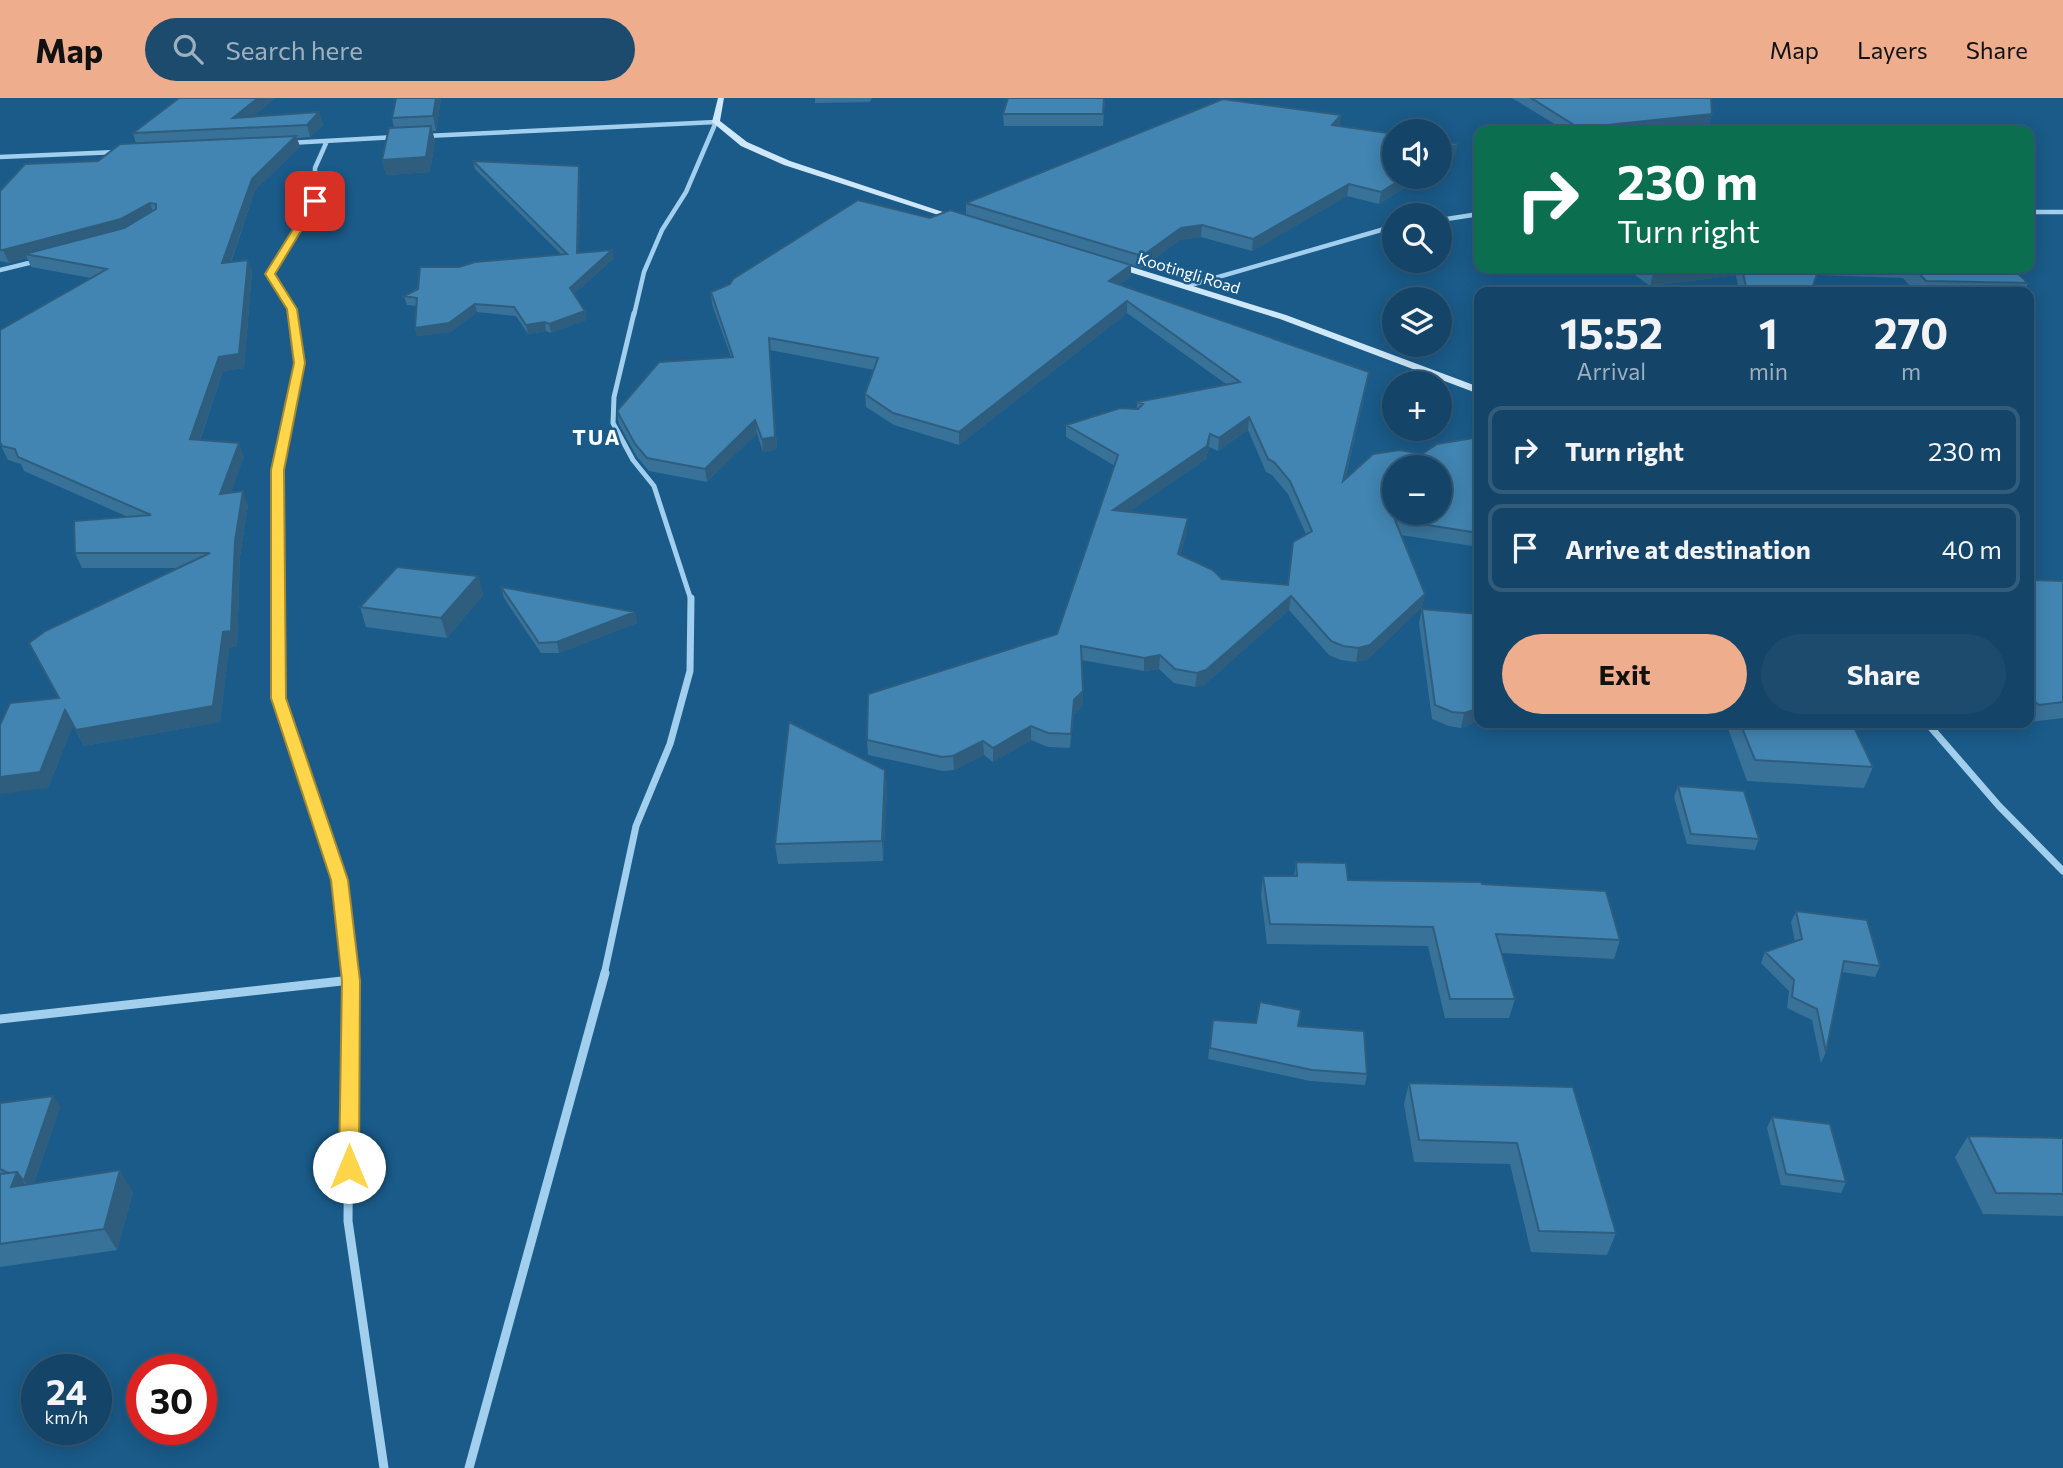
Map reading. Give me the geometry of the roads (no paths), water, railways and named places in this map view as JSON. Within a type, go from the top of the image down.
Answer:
[{"type":"street","points":[[469,1468],[608,962],[636,826],[670,744],[690,671],[692,603],[654,486],[633,460],[613,423],[614,397],[644,272],[662,230],[686,192],[716,121],[721,98]]},
{"type":"street","points":[[424,136],[716,121],[744,144],[787,163],[977,224]]},
{"type":"street","points":[[286,143],[396,137]]},
{"type":"street","points":[[327,141],[315,168],[315,201],[270,274],[292,309],[299,363],[277,470],[278,698],[340,880],[351,981],[348,1221],[384,1468]]},
{"type":"street","points":[[0,158],[122,151]]},
{"type":"street","points":[[2034,212],[2063,212]]},
{"type":"street","points":[[1452,218],[1474,215]]},
{"type":"street","points":[[1187,286],[1382,230]]},
{"type":"street","points":[[0,270],[39,260]]},
{"type":"street","name":"Kootingli Road","points":[[1108,263],[1283,317],[1474,389]]},
{"type":"street","points":[[1931,728],[1999,806],[2063,871]]},
{"type":"street","points":[[0,1019],[351,981]]},
{"type":"district","name":"TUA","points":[[597,438]]}]
